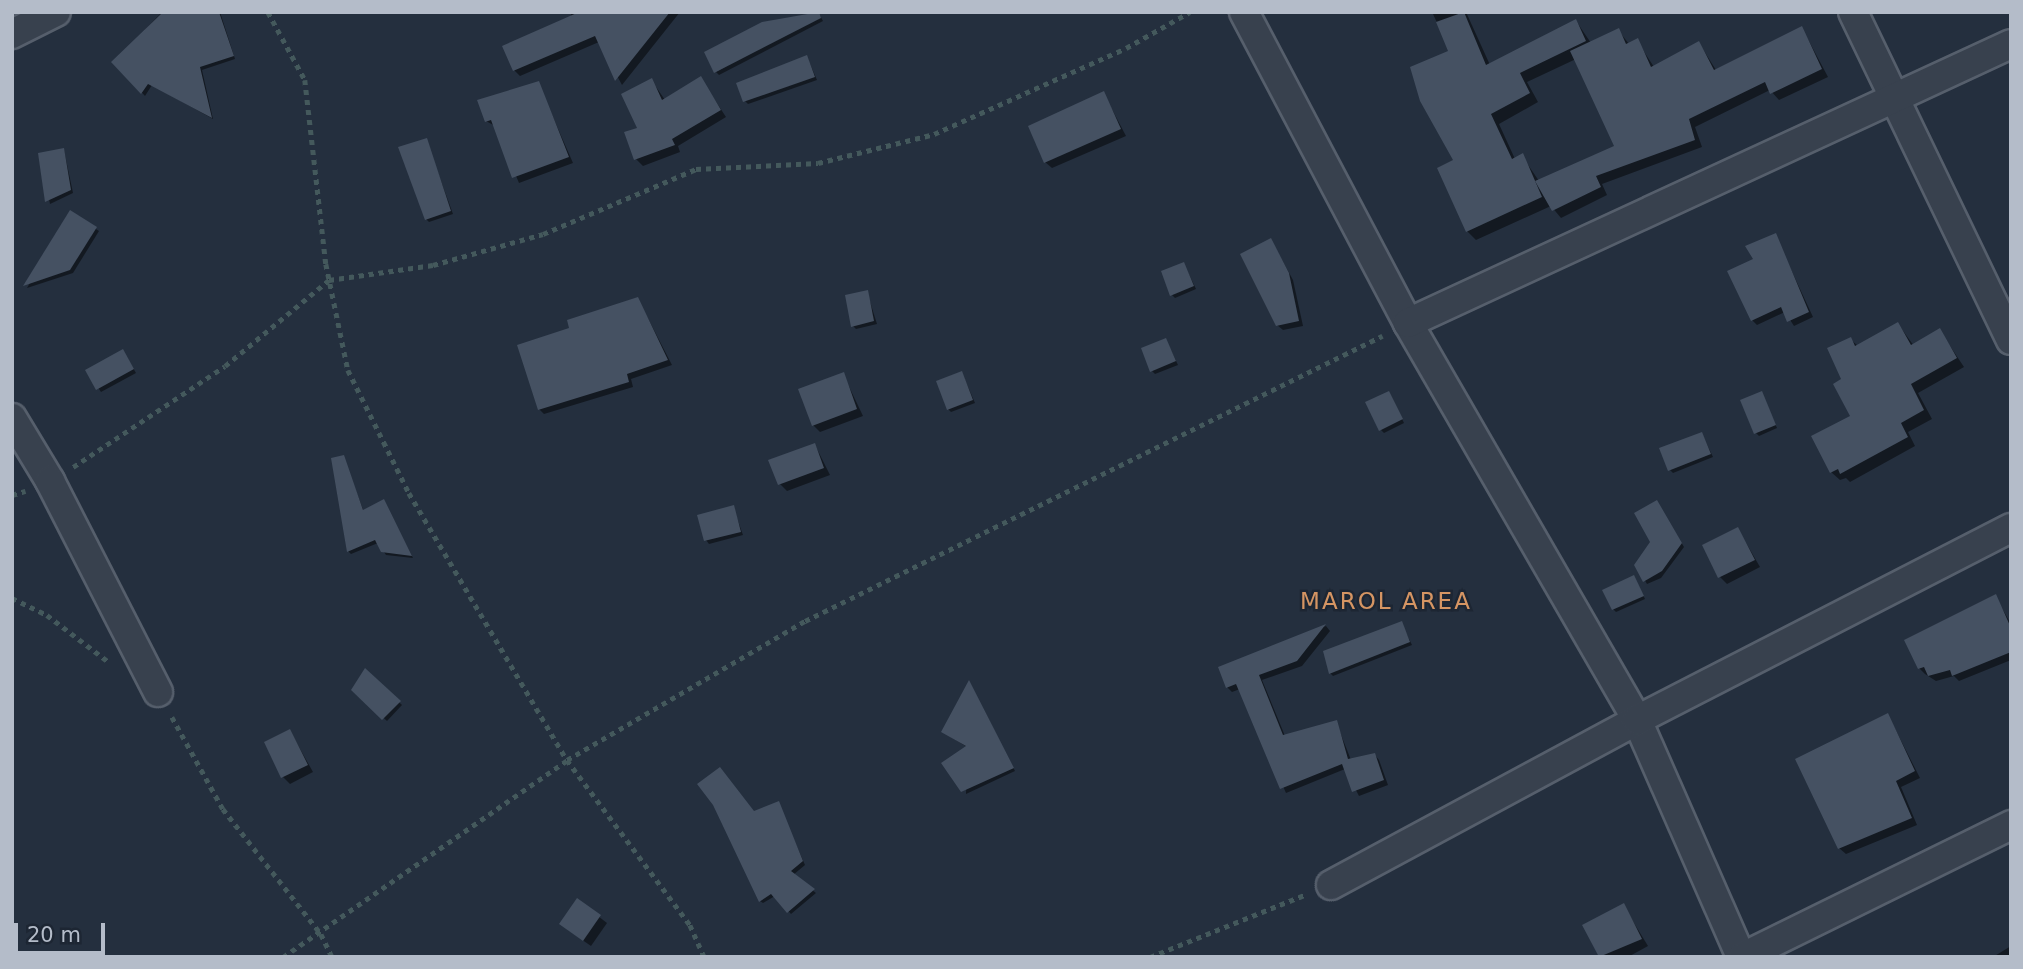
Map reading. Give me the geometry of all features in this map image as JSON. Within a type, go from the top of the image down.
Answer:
[{"type":"street","points":[[12,34],[56,12]]},
{"type":"street","points":[[1244,12],[1408,323],[1637,720],[1742,957],[2011,825]]},
{"type":"street","points":[[1853,12],[2011,340]]},
{"type":"street","points":[[1408,323],[2011,44]]},
{"type":"street","points":[[12,418],[50,481],[158,692]]},
{"type":"street","points":[[1331,884],[1637,720],[2011,528]]},
{"type":"path","points":[[268,12],[305,80],[329,281],[348,370],[409,493],[567,760],[690,925],[704,957]]},
{"type":"path","points":[[12,495],[50,481],[225,366],[329,281],[433,265],[543,234],[696,169],[818,163],[934,134],[1126,48],[1190,12]]},
{"type":"path","points":[[283,957],[321,934],[567,760],[805,621],[1408,323]]},
{"type":"path","points":[[12,598],[47,615],[141,688],[158,692],[223,809],[321,934],[332,957]]},
{"type":"path","points":[[1150,957],[1331,884]]},
{"type":"building","points":[[163,12],[219,12],[234,56],[200,67],[212,118],[148,84],[141,94],[111,62]]},
{"type":"building","points":[[579,12],[670,12],[615,81],[595,36],[513,71],[502,46]]},
{"type":"building","points":[[819,12],[821,18],[714,73],[704,52],[762,22]]},
{"type":"building","points":[[1464,12],[1486,65],[1576,19],[1586,41],[1520,73],[1530,93],[1491,114],[1512,159],[1523,153],[1542,197],[1466,232],[1437,168],[1453,160],[1420,101],[1410,67],[1448,51],[1436,22]]},
{"type":"building","points":[[1802,26],[1822,69],[1770,94],[1765,82],[1689,119],[1695,140],[1596,176],[1601,187],[1552,211],[1535,181],[1614,146],[1570,51],[1619,28],[1626,44],[1638,38],[1651,67],[1699,41],[1714,70]]},
{"type":"building","points":[[807,55],[815,77],[743,102],[736,83]]},
{"type":"building","points":[[701,76],[721,110],[672,139],[675,145],[634,160],[624,132],[637,128],[621,94],[652,78],[662,100]]},
{"type":"building","points":[[539,81],[569,157],[512,178],[491,120],[485,122],[477,100]]},
{"type":"building","points":[[1104,91],[1121,129],[1044,163],[1028,126]]},
{"type":"building","points":[[427,138],[451,211],[425,220],[398,147]]},
{"type":"building","points":[[64,148],[71,190],[45,202],[38,153]]},
{"type":"building","points":[[70,210],[97,227],[70,270],[23,286]]},
{"type":"building","points":[[1776,233],[1809,312],[1787,322],[1781,307],[1751,321],[1727,271],[1753,259],[1745,246]]},
{"type":"building","points":[[1271,238],[1289,273],[1299,321],[1276,326],[1240,254]]},
{"type":"building","points":[[1184,262],[1194,286],[1170,296],[1161,271]]},
{"type":"building","points":[[868,290],[874,321],[851,327],[845,295]]},
{"type":"building","points":[[638,297],[668,360],[627,374],[629,382],[538,410],[517,345],[569,328],[567,320]]},
{"type":"building","points":[[1898,322],[1911,345],[1940,328],[1957,358],[1911,384],[1924,410],[1901,423],[1908,437],[1840,474],[1838,469],[1830,473],[1811,436],[1850,416],[1833,384],[1841,379],[1827,348],[1851,337],[1855,346]]},
{"type":"building","points":[[1166,338],[1176,361],[1150,372],[1141,348]]},
{"type":"building","points":[[123,349],[134,369],[96,390],[85,370]]},
{"type":"building","points":[[962,371],[973,400],[947,410],[936,381]]},
{"type":"building","points":[[844,372],[857,409],[812,426],[798,389]]},
{"type":"building","points":[[1389,391],[1403,419],[1379,431],[1365,402]]},
{"type":"building","points":[[1762,391],[1776,425],[1754,434],[1740,400]]},
{"type":"building","points":[[1702,432],[1711,454],[1668,471],[1659,448]]},
{"type":"building","points":[[815,443],[824,468],[778,485],[768,460]]},
{"type":"building","points":[[344,455],[363,510],[384,499],[412,556],[381,552],[375,540],[347,552],[331,458]]},
{"type":"building","points":[[1657,500],[1682,543],[1662,571],[1643,582],[1634,565],[1650,542],[1634,513]]},
{"type":"building","points":[[734,505],[741,532],[704,541],[697,515]]},
{"type":"building","points":[[1738,527],[1755,560],[1718,578],[1702,545]]},
{"type":"building","points":[[1634,575],[1644,596],[1612,610],[1602,590]]},
{"type":"building","points":[[1996,594],[2011,628],[2011,652],[1952,676],[1950,670],[1928,676],[1924,667],[1918,669],[1904,640]]},
{"type":"building","points":[[1402,621],[1410,642],[1329,674],[1323,651]]},
{"type":"building","points":[[1326,624],[1297,661],[1259,675],[1283,735],[1337,720],[1348,759],[1375,753],[1384,780],[1352,792],[1342,764],[1280,789],[1236,684],[1226,688],[1218,667]]},
{"type":"building","points":[[365,668],[401,701],[382,720],[351,690]]},
{"type":"building","points":[[969,680],[1014,768],[961,792],[941,763],[966,746],[941,732]]},
{"type":"building","points":[[1888,713],[1915,771],[1896,781],[1912,818],[1838,849],[1795,759]]},
{"type":"building","points":[[290,729],[308,765],[281,778],[264,742]]},
{"type":"building","points":[[720,767],[754,811],[779,801],[803,861],[791,871],[815,889],[787,913],[771,894],[759,902],[713,805],[697,784]]},
{"type":"building","points":[[577,898],[601,915],[583,941],[559,924]]},
{"type":"building","points":[[1624,903],[1642,939],[1599,957],[1582,925]]},
{"type":"district","name":"MAROL AREA","points":[[1386,601]]}]
